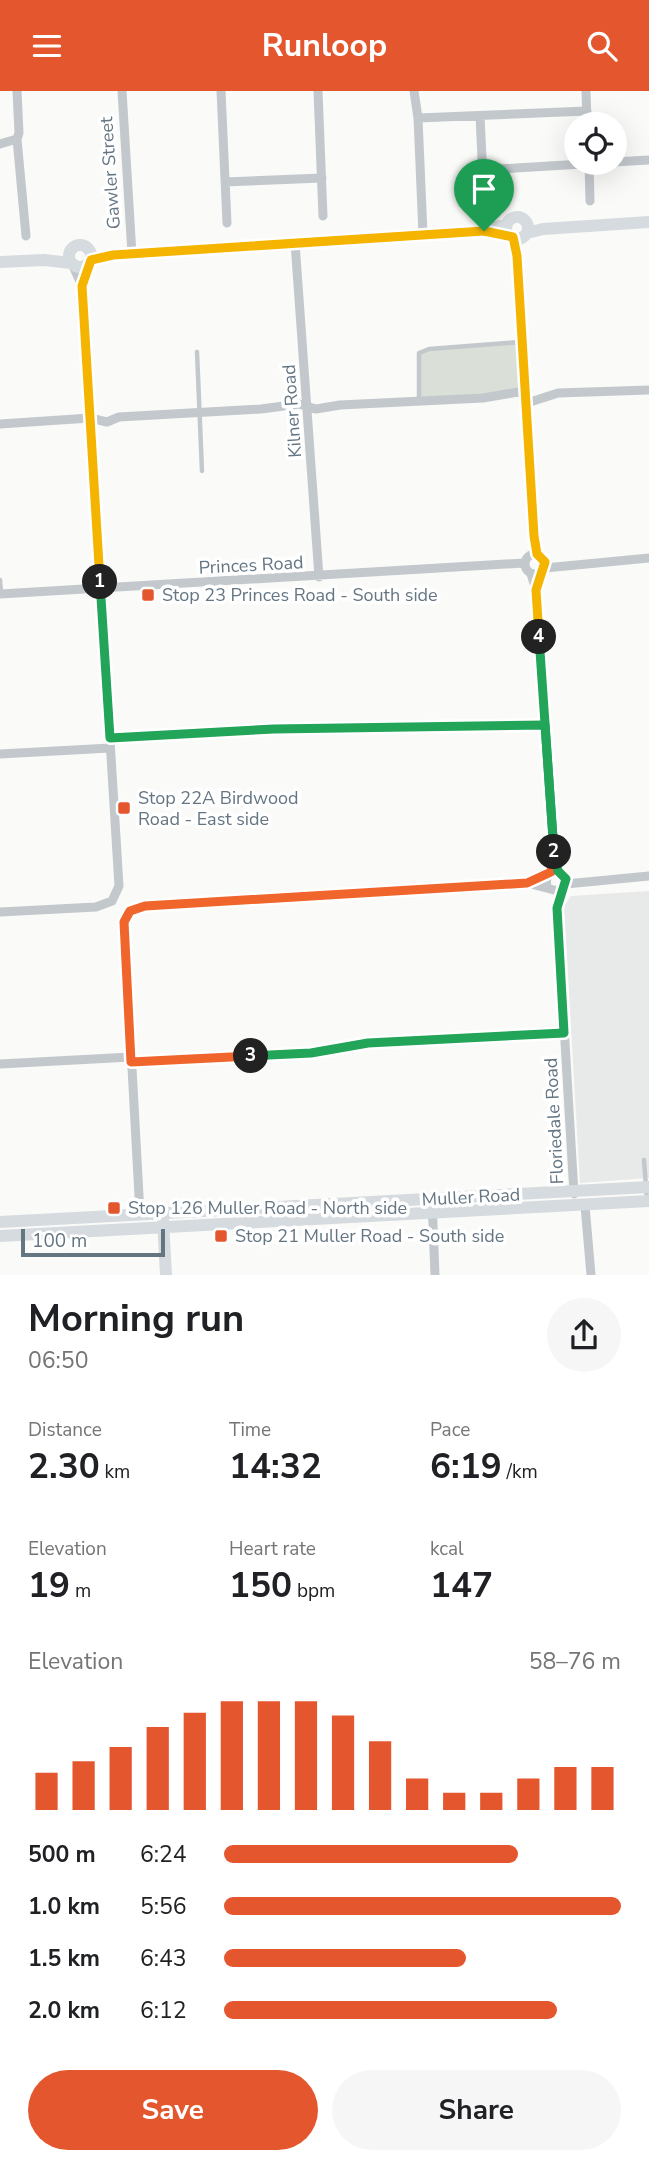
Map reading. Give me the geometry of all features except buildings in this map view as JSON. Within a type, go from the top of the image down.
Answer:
[{"type":"main road","points":[[0,263],[649,222]]},
{"type":"main road","points":[[71,260],[79,245],[89,258]]},
{"type":"main road","name":"Muller Road","points":[[0,1222],[648,1187]]},
{"type":"main road","name":"Muller Road","points":[[0,1236],[648,1202]]},
{"type":"main road","points":[[163,1212],[166,1275]]},
{"type":"street","points":[[17,91],[17,139],[26,236]]},
{"type":"street","name":"Gawler Street","points":[[122,91],[132,254]]},
{"type":"street","points":[[221,91],[227,223]]},
{"type":"street","points":[[318,91],[323,216]]},
{"type":"street","points":[[414,91],[418,118],[423,235]]},
{"type":"street","points":[[418,118],[587,111],[586,91]]},
{"type":"street","points":[[480,116],[484,201]]},
{"type":"street","points":[[0,144],[17,139]]},
{"type":"street","points":[[627,161],[649,160]]},
{"type":"street","points":[[482,170],[564,165]]},
{"type":"street","points":[[589,175],[590,201]]},
{"type":"street","points":[[225,182],[322,178]]},
{"type":"street","name":"Floriedale Road","points":[[517,231],[524,404],[554,853],[558,878],[557,908],[574,1192],[580,1206],[590,1275]]},
{"type":"street","name":"Kilner Road","points":[[295,243],[309,407],[319,577]]},
{"type":"street","points":[[0,912],[96,907],[112,901],[119,886],[82,286],[89,258]]},
{"type":"street","points":[[71,260],[82,286]]},
{"type":"street","points":[[524,404],[558,393],[649,390]]},
{"type":"street","points":[[0,424],[90,418],[107,422],[119,417],[299,404],[316,409],[484,398],[524,391]]},
{"type":"street","name":"Princes Road","points":[[1,594],[649,558]]},
{"type":"street","points":[[110,738],[274,729],[545,725]]},
{"type":"street","points":[[0,754],[110,748]]},
{"type":"street","points":[[140,1214],[124,922],[130,911],[145,906],[527,883],[558,878],[586,880],[649,876]]},
{"type":"street","points":[[548,888],[558,878]]},
{"type":"street","points":[[548,888],[558,878]]},
{"type":"street","points":[[527,883],[548,888]]},
{"type":"street","name":"Floriedale Road","points":[[548,888],[557,908]]},
{"type":"street","points":[[0,1064],[311,1053],[368,1043],[564,1033]]},
{"type":"street","points":[[432,1199],[435,1275]]},
{"type":"lane","points":[[419,401],[419,353],[429,349],[521,342]]},
{"type":"lane","points":[[197,352],[202,471]]},
{"type":"lane","name":"Princes Road","points":[[0,580],[1,594]]},
{"type":"lane","points":[[644,1160],[648,1202]]},
{"type":"shaded area","points":[[521,342],[524,391],[419,401],[419,353],[429,349]]},
{"type":"shaded area","points":[[649,891],[649,1178],[580,1183],[564,906],[571,896]]},
{"type":"place","name":"Stop 23 Princes Road - South side","points":[[148,595]]},
{"type":"place","name":"Stop 22A Birdwood Road - East side","points":[[124,808]]},
{"type":"place","name":"Stop 126 Muller Road - North side","points":[[114,1208]]},
{"type":"place","name":"Stop 21 Muller Road - South side","points":[[221,1236]]},
{"type":"route","points":[[484,231],[113,255],[91,260],[87,265],[82,286],[110,738],[274,729],[545,725],[554,853],[551,872],[527,883],[145,906],[130,911],[124,922],[131,1062],[311,1053],[368,1043],[564,1033],[557,908],[566,879],[558,871],[554,853],[536,590],[545,562],[544,558],[537,554],[534,536],[517,256],[513,237],[484,231]]}]
